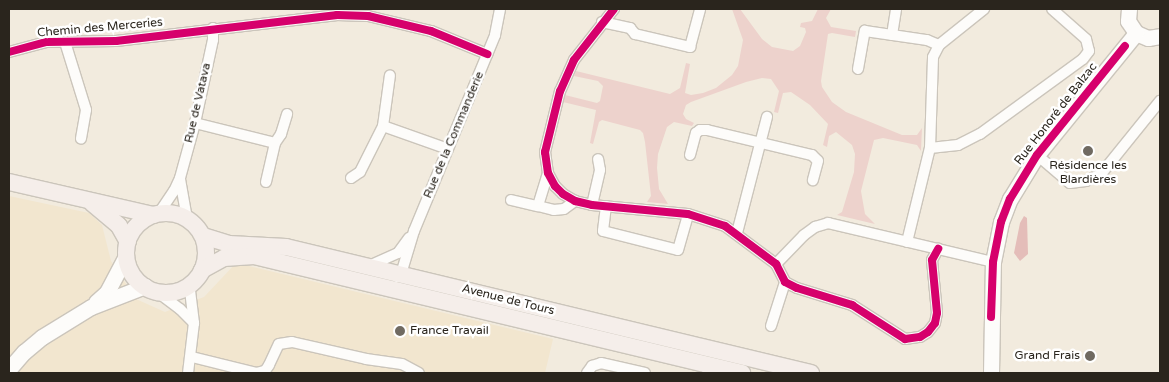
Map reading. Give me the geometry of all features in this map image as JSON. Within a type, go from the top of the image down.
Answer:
[{"type":"main road","points":[[9,182],[156,214],[178,214],[187,218],[203,236],[206,253],[202,270],[189,285],[179,291],[150,289],[132,273],[127,249],[119,226],[89,200]]},
{"type":"main road","points":[[127,249],[136,226],[156,214]]},
{"type":"main road","name":"Avenue de Tours","points":[[203,236],[229,244],[286,247],[811,373]]},
{"type":"main road","name":"Avenue de Tours","points":[[202,270],[224,258],[254,256],[300,265],[553,329],[742,373]]},
{"type":"street","name":"Rue de la Commanderie","points":[[401,274],[414,231],[495,35],[500,9]]},
{"type":"street","points":[[614,9],[574,60],[560,91],[546,152],[548,173],[554,186],[575,201],[592,205],[688,214],[725,226],[737,233],[776,264],[785,282],[796,288],[852,305],[905,339],[913,339],[928,332],[935,323],[937,313],[932,260],[938,250]]},
{"type":"street","points":[[602,22],[630,28],[635,34],[690,47],[700,9]]},
{"type":"street","points":[[892,35],[896,9]]},
{"type":"street","points":[[907,242],[930,148],[933,57],[939,45],[984,9]]},
{"type":"street","points":[[930,148],[958,145],[980,134],[1083,59],[1089,51],[1086,39],[1052,9]]},
{"type":"street","points":[[1129,9],[1128,21],[1136,34],[1148,38],[1160,36]]},
{"type":"street","name":"Chemin des Merceries","points":[[9,52],[46,42],[116,41],[213,28],[337,15],[368,16],[431,31],[487,54]]},
{"type":"street","name":"Rue de Vatava","points":[[156,214],[174,191],[180,178],[195,123],[213,40],[213,28]]},
{"type":"street","points":[[858,69],[865,31],[927,40],[939,45]]},
{"type":"street","name":"Rue Honoré de Balzac","points":[[990,372],[993,262],[1001,222],[1010,199],[1037,155],[1136,34]]},
{"type":"street","points":[[65,42],[86,110],[81,139]]},
{"type":"street","points":[[351,178],[360,172],[383,126],[390,76]]},
{"type":"street","points":[[1037,155],[1070,183],[1086,182],[1101,174],[1160,101]]},
{"type":"street","points":[[266,182],[275,143],[281,134],[287,114]]},
{"type":"street","points":[[737,233],[759,143],[768,117]]},
{"type":"street","points":[[195,123],[275,143]]},
{"type":"street","points":[[383,126],[448,149]]},
{"type":"street","points":[[690,155],[694,138],[700,130],[816,158],[813,180]]},
{"type":"street","points":[[592,205],[600,170],[598,159]]},
{"type":"street","points":[[538,206],[548,173]]},
{"type":"street","name":"Rue de Vatava","points":[[180,178],[187,218]]},
{"type":"street","points":[[511,200],[554,210],[564,209],[575,201]]},
{"type":"street","points":[[606,206],[603,231],[678,250],[688,214]]},
{"type":"street","points":[[776,264],[804,235],[815,227],[828,223],[993,262]]},
{"type":"street","name":"Rue de la Commanderie","points":[[368,266],[384,261],[398,253],[414,231]]},
{"type":"street","points":[[9,368],[42,337],[91,306],[107,292],[127,249]]},
{"type":"street","points":[[300,265],[376,280],[386,280],[401,274]]},
{"type":"street","points":[[771,326],[785,282]]},
{"type":"street","points":[[188,373],[192,358],[194,324],[189,285]]},
{"type":"street","points":[[91,306],[150,289],[180,308],[194,324]]},
{"type":"street","points":[[192,358],[256,373],[265,371],[279,344],[292,342],[366,359],[402,364],[419,373]]},
{"type":"street","points":[[590,369],[601,363],[645,373]]},
{"type":"shaded area","points":[[732,9],[740,9],[762,39],[772,47],[793,51],[800,46],[806,32],[805,28],[800,27],[801,23],[812,21],[818,9],[831,9],[826,18],[831,27],[856,31],[855,37],[828,34],[821,81],[822,87],[832,102],[846,112],[902,135],[917,135],[922,128],[921,151],[917,145],[883,138],[874,140],[861,191],[865,214],[875,224],[837,215],[842,212],[854,172],[855,154],[852,145],[836,132],[829,136],[827,147],[823,145],[828,124],[810,105],[791,92],[783,93],[778,113],[774,112],[779,91],[771,79],[762,78],[746,82],[691,102],[686,105],[683,114],[686,119],[694,123],[692,126],[674,122],[667,127],[658,154],[657,168],[659,189],[668,204],[647,202],[651,196],[645,142],[643,133],[640,130],[602,120],[599,122],[593,144],[590,143],[596,110],[563,102],[565,95],[597,103],[600,101],[603,86],[598,81],[574,76],[576,71],[670,94],[680,88],[686,63],[690,64],[685,93],[691,95],[716,88],[732,75],[738,66],[743,40]]},
{"type":"shaded area","points":[[9,196],[89,213],[102,225],[111,261],[136,299],[165,312],[204,297],[236,263],[553,339],[545,373],[9,373]]},
{"type":"shaded area","points":[[1024,216],[1027,218],[1028,254],[1020,261],[1014,253],[1020,223]]},
{"type":"cycle path","points":[[614,9],[574,60],[560,91],[545,152],[548,173],[555,186],[563,194],[575,201],[592,205],[688,214],[725,226],[776,264],[785,282],[797,288],[852,305],[905,339],[920,337],[928,332],[935,323],[937,313],[932,260],[938,249]]},
{"type":"cycle path","points":[[9,52],[46,42],[116,41],[337,15],[368,16],[431,31],[487,54]]},
{"type":"cycle path","points":[[991,317],[993,262],[1001,222],[1010,199],[1037,155],[1125,46]]},
{"type":"place","name":"Résidence les Blardières","points":[[1088,151]]},
{"type":"place","name":"France Travail","points":[[400,331]]},
{"type":"place","name":"Grand Frais","points":[[1090,356]]}]
